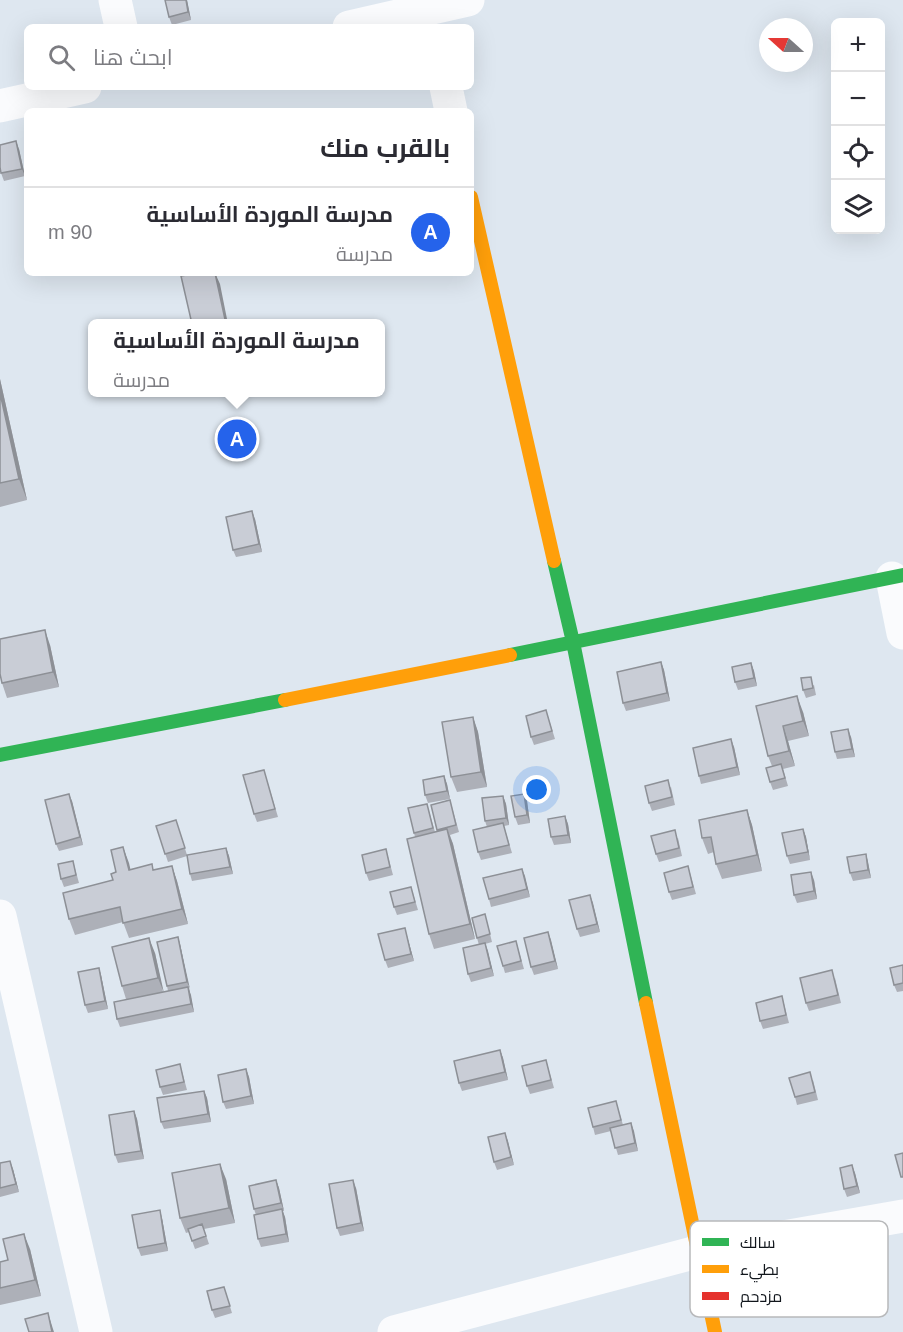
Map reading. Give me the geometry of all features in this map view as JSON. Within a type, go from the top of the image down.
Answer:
[{"type":"street","points":[[115,0],[120,24]]},
{"type":"street","points":[[365,24],[428,12],[468,0]]},
{"type":"street","points":[[0,106],[72,90]]},
{"type":"street","points":[[447,90],[450,108]]},
{"type":"street","points":[[474,210],[573,642],[691,1221]]},
{"type":"street","points":[[0,754],[897,576],[903,633]]},
{"type":"street","points":[[0,916],[96,1332]]},
{"type":"street","points":[[874,1221],[903,1216]]},
{"type":"street","points":[[394,1332],[690,1254]]},
{"type":"street","points":[[712,1317],[716,1332]]},
{"type":"building","points":[[165,0],[186,0],[188,12],[169,17]]},
{"type":"building","points":[[16,141],[22,169],[1,173],[0,145]]},
{"type":"building","points":[[181,276],[216,276],[225,319],[191,319]]},
{"type":"building","points":[[0,393],[19,479],[0,483]]},
{"type":"building","points":[[252,511],[259,544],[233,550],[226,517]]},
{"type":"building","points":[[45,630],[53,672],[2,683],[0,639]]},
{"type":"building","points":[[661,662],[667,693],[623,703],[617,672]]},
{"type":"building","points":[[751,663],[754,678],[735,682],[732,667]]},
{"type":"building","points":[[811,677],[813,688],[803,690],[801,678]]},
{"type":"building","points":[[797,696],[803,721],[783,726],[789,751],[768,756],[756,706]]},
{"type":"building","points":[[546,710],[552,731],[531,737],[526,716]]},
{"type":"building","points":[[473,717],[481,772],[451,777],[442,722]]},
{"type":"building","points":[[848,729],[852,749],[835,752],[831,732]]},
{"type":"building","points":[[731,739],[737,767],[699,776],[693,748]]},
{"type":"building","points":[[781,764],[785,778],[770,782],[766,768]]},
{"type":"building","points":[[264,770],[275,809],[254,814],[243,775]]},
{"type":"building","points":[[444,776],[447,791],[425,795],[423,780]]},
{"type":"building","points":[[668,780],[672,797],[649,803],[645,786]]},
{"type":"building","points":[[69,794],[80,837],[56,844],[45,800]]},
{"type":"building","points":[[524,794],[527,815],[515,817],[511,796]]},
{"type":"building","points":[[503,796],[506,818],[485,821],[482,798]]},
{"type":"building","points":[[450,800],[456,825],[437,830],[431,805]]},
{"type":"building","points":[[427,804],[433,828],[414,833],[408,808]]},
{"type":"building","points":[[747,810],[757,855],[716,864],[711,837],[702,838],[699,820]]},
{"type":"building","points":[[565,816],[568,835],[551,837],[548,819]]},
{"type":"building","points":[[176,820],[185,848],[165,854],[156,826]]},
{"type":"building","points":[[503,823],[509,845],[478,852],[473,830]]},
{"type":"building","points":[[447,829],[470,924],[429,934],[407,839]]},
{"type":"building","points":[[803,829],[808,852],[787,856],[782,833]]},
{"type":"building","points":[[675,830],[679,848],[656,854],[651,836]]},
{"type":"building","points":[[123,847],[129,870],[152,864],[153,870],[172,866],[182,909],[123,923],[120,907],[69,919],[63,893],[113,880],[111,874],[116,872],[111,850]]},
{"type":"building","points":[[226,848],[230,867],[190,874],[187,855]]},
{"type":"building","points":[[386,849],[390,867],[366,873],[362,855]]},
{"type":"building","points":[[866,854],[868,870],[850,873],[847,857]]},
{"type":"building","points":[[73,861],[76,875],[61,879],[58,864]]},
{"type":"building","points":[[688,866],[693,887],[669,892],[664,873]]},
{"type":"building","points":[[522,869],[527,889],[489,899],[483,878]]},
{"type":"building","points":[[811,872],[814,891],[794,895],[791,875]]},
{"type":"building","points":[[411,887],[415,902],[394,907],[390,892]]},
{"type":"building","points":[[590,895],[597,924],[577,929],[569,900]]},
{"type":"building","points":[[485,914],[490,934],[477,938],[472,918]]},
{"type":"building","points":[[405,928],[411,954],[385,960],[378,934]]},
{"type":"building","points":[[548,932],[555,961],[531,967],[524,938]]},
{"type":"building","points":[[178,937],[187,982],[167,986],[157,942]]},
{"type":"building","points":[[149,938],[158,978],[122,986],[112,947]]},
{"type":"building","points":[[516,941],[521,961],[503,966],[497,946]]},
{"type":"building","points":[[485,943],[491,968],[468,974],[463,948]]},
{"type":"building","points":[[903,965],[903,983],[894,985],[890,968]]},
{"type":"building","points":[[99,968],[105,1001],[85,1005],[78,972]]},
{"type":"building","points":[[832,970],[838,995],[806,1003],[800,978]]},
{"type":"building","points":[[188,987],[191,1004],[117,1019],[114,1002]]},
{"type":"building","points":[[782,996],[786,1015],[760,1021],[756,1003]]},
{"type":"building","points":[[500,1050],[505,1072],[459,1083],[454,1061]]},
{"type":"building","points":[[546,1060],[551,1080],[527,1086],[522,1066]]},
{"type":"building","points":[[180,1064],[184,1082],[160,1087],[156,1070]]},
{"type":"building","points":[[246,1069],[251,1096],[223,1102],[218,1075]]},
{"type":"building","points":[[810,1072],[815,1092],[795,1097],[789,1078]]},
{"type":"building","points":[[204,1091],[208,1114],[161,1122],[157,1098]]},
{"type":"building","points":[[616,1101],[621,1120],[593,1127],[588,1108]]},
{"type":"building","points":[[134,1111],[141,1151],[115,1155],[109,1115]]},
{"type":"building","points":[[631,1123],[635,1143],[615,1148],[610,1128]]},
{"type":"building","points":[[505,1133],[511,1157],[494,1162],[488,1137]]},
{"type":"building","points":[[903,1153],[903,1177],[901,1177],[895,1155]]},
{"type":"building","points":[[10,1161],[16,1184],[0,1188],[0,1163]]},
{"type":"building","points":[[220,1164],[229,1208],[180,1218],[172,1173]]},
{"type":"building","points":[[852,1165],[857,1186],[844,1189],[840,1168]]},
{"type":"building","points":[[276,1180],[281,1203],[254,1209],[249,1186]]},
{"type":"building","points":[[353,1180],[361,1223],[337,1228],[329,1184]]},
{"type":"building","points":[[282,1209],[286,1234],[258,1239],[254,1215]]},
{"type":"building","points":[[160,1210],[165,1243],[138,1248],[132,1215]]},
{"type":"building","points":[[202,1224],[206,1236],[192,1241],[188,1229]]},
{"type":"building","points":[[24,1234],[35,1280],[0,1288],[0,1262],[8,1260],[3,1239]]},
{"type":"building","points":[[224,1287],[230,1306],[212,1310],[207,1291]]},
{"type":"building","points":[[48,1313],[52,1332],[29,1332],[25,1319]]},
{"type":"traffic: fast","points":[[554,561],[573,642],[646,1003]]},
{"type":"traffic: fast","points":[[510,655],[903,575]]},
{"type":"traffic: fast","points":[[0,755],[285,700]]},
{"type":"traffic: slow","points":[[474,210],[554,561]]},
{"type":"traffic: slow","points":[[285,700],[510,655]]},
{"type":"traffic: slow","points":[[646,1003],[692,1221]]},
{"type":"traffic: slow","points":[[712,1317],[715,1332]]},
{"type":"place","name":"مدرسة الموردة الأساسية","points":[[237,439]]}]
